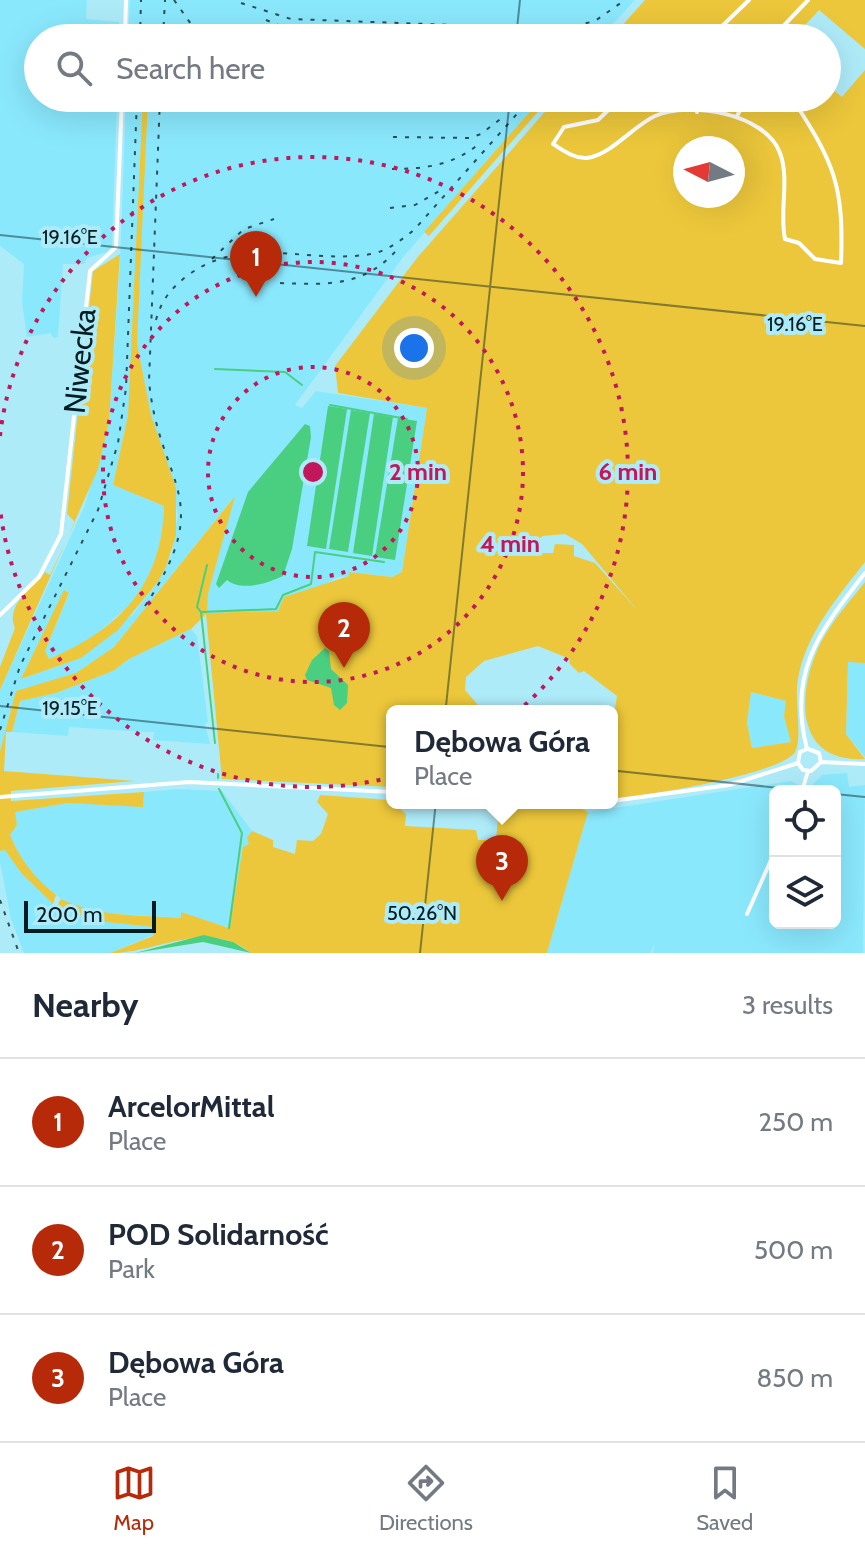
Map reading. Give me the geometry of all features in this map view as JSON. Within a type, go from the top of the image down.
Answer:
[{"type":"street","points":[[125,24],[126,0]]},
{"type":"street","points":[[724,24],[749,0]]},
{"type":"street","points":[[785,24],[808,0]]},
{"type":"street","name":"Niwecka","points":[[0,615],[39,577],[61,534],[90,271],[116,247],[121,112]]},
{"type":"street","points":[[606,112],[598,120],[564,127],[553,144],[573,156],[589,158],[659,114],[669,112]]},
{"type":"street","points":[[687,112],[737,116],[762,128],[781,154],[785,239],[802,245],[815,259],[841,263],[843,221],[838,181],[825,149],[801,112]]},
{"type":"street","points":[[737,116],[739,112]]},
{"type":"street","points":[[807,749],[800,702],[806,666],[821,632],[865,573]]},
{"type":"street","points":[[798,763],[800,752],[807,749],[819,753],[821,762],[818,768],[808,771]]},
{"type":"street","points":[[821,762],[865,764]]},
{"type":"street","points":[[798,763],[808,771]]},
{"type":"street","points":[[618,800],[729,785],[798,763]]},
{"type":"street","points":[[804,785],[808,771]]},
{"type":"street","points":[[0,797],[189,782],[386,792]]},
{"type":"street","points":[[747,914],[772,857]]},
{"type":"shaded area","points":[[0,0],[87,0],[86,19],[119,24],[24,24],[24,112],[117,112],[112,246],[107,252],[87,258],[84,264],[63,264],[58,337],[53,338],[51,333],[27,337],[22,302],[24,264],[0,246]]},
{"type":"shaded area","points":[[130,0],[635,0],[613,24],[129,24]]},
{"type":"shaded area","points":[[645,0],[865,0],[865,49],[841,29],[841,24],[836,24],[819,10],[806,24],[624,24]]},
{"type":"shaded area","points":[[865,70],[865,562],[824,616],[802,662],[797,687],[798,737],[795,752],[785,760],[739,776],[680,789],[618,797],[617,696],[584,671],[579,673],[569,663],[570,659],[538,646],[484,661],[466,677],[465,690],[478,705],[386,705],[386,787],[222,779],[206,614],[191,629],[129,659],[113,671],[56,693],[20,701],[12,732],[6,732],[4,771],[135,781],[11,791],[11,801],[144,792],[143,807],[68,803],[15,812],[17,825],[10,835],[29,868],[56,895],[53,904],[22,874],[5,850],[0,851],[0,751],[16,691],[76,673],[114,647],[235,496],[208,594],[207,613],[278,611],[284,597],[349,576],[349,572],[392,577],[402,572],[427,408],[338,393],[335,366],[417,258],[545,112],[841,112],[841,96]],"holes":[[[565,534],[582,544],[638,611],[595,563],[574,556],[574,545],[555,544],[553,553],[520,553],[543,536]],[[751,692],[786,701],[784,716],[791,742],[752,748],[747,723]]]},
{"type":"shaded area","points":[[125,112],[530,112],[404,256],[295,405],[302,408],[316,391],[427,408],[402,572],[393,577],[350,572],[349,576],[338,577],[279,611],[206,613],[233,498],[114,647],[76,673],[16,692],[0,751],[0,690],[85,505],[109,422],[120,263]],"holes":[[[134,341],[137,343],[151,415],[178,514],[172,553],[157,583],[134,613],[81,658],[22,679],[64,591],[69,594],[45,651],[49,659],[91,640],[133,601],[152,574],[163,542],[164,506],[113,485],[128,415]]]},
{"type":"shaded area","points":[[142,112],[147,112],[137,343],[151,415],[176,488],[176,535],[166,567],[157,583],[118,630],[81,658],[21,679],[64,590],[69,593],[45,651],[49,659],[97,634],[116,618],[132,601],[155,559],[164,506],[113,485],[128,415]]},
{"type":"shaded area","points":[[530,112],[538,112],[429,236],[424,232]]},
{"type":"shaded area","points":[[120,254],[109,422],[98,469],[75,522],[67,514],[93,271]]},
{"type":"shaded area","points":[[328,406],[347,409],[326,549],[307,546]]},
{"type":"shaded area","points":[[351,410],[370,413],[348,552],[329,549]]},
{"type":"shaded area","points":[[374,414],[393,417],[372,556],[353,553]]},
{"type":"shaded area","points":[[398,418],[417,421],[395,560],[375,557]]},
{"type":"shaded area","points":[[305,424],[310,426],[311,437],[292,549],[283,576],[247,586],[227,580],[219,588],[216,584],[248,492]]},
{"type":"shaded area","points":[[67,540],[0,690],[0,667],[15,628],[13,620],[17,605],[45,572],[50,575]]},
{"type":"shaded area","points":[[865,582],[865,663],[848,662],[846,734],[865,759],[841,757],[824,749],[813,736],[805,701],[807,681],[821,642]]},
{"type":"shaded area","points":[[191,629],[197,636],[208,722],[205,724],[210,744],[153,740],[154,732],[69,727],[68,736],[12,732],[20,701],[56,693],[113,671],[129,659]]},
{"type":"shaded area","points":[[325,648],[329,651],[331,669],[348,685],[347,703],[340,710],[334,705],[331,688],[307,680],[305,675],[312,660]]},
{"type":"shaded area","points":[[848,661],[865,663],[865,757],[846,734]]},
{"type":"shaded area","points":[[751,692],[786,701],[791,742],[752,748],[747,723]]},
{"type":"shaded area","points":[[847,773],[849,787],[865,785],[863,953],[653,953],[655,944],[650,953],[547,953],[588,812],[791,781],[798,785],[769,785],[769,929],[841,929],[841,785],[812,785],[822,775]]},
{"type":"shaded area","points":[[178,789],[222,791],[252,831],[249,844],[243,848],[230,928],[181,913],[181,918],[88,912],[61,899],[42,884],[21,859],[10,835],[17,825],[14,812],[68,803],[143,806],[144,792]]},
{"type":"shaded area","points":[[320,795],[386,800],[386,809],[400,809],[406,814],[405,826],[476,830],[478,840],[487,840],[486,869],[494,868],[499,809],[582,809],[588,812],[547,953],[251,953],[217,938],[200,938],[110,953],[153,936],[153,927],[97,921],[57,906],[61,899],[90,909],[120,914],[181,918],[181,912],[229,928],[243,847],[249,844],[247,838],[252,831],[273,840],[273,847],[295,854],[297,840],[313,841],[321,834],[328,814],[317,802]]},
{"type":"shaded area","points":[[5,849],[22,874],[53,904],[97,921],[153,927],[153,935],[110,953],[24,953],[11,919],[0,862],[0,851]]},
{"type":"shaded area","points":[[204,935],[233,942],[251,953],[203,942],[135,953]]},
{"type":"waterway","points":[[215,369],[285,372],[302,385]]},
{"type":"waterway","points":[[330,405],[407,419]]},
{"type":"waterway","points":[[201,612],[276,609],[283,595],[311,584],[315,552],[384,562]]},
{"type":"waterway","points":[[207,565],[197,607],[201,612],[215,743]]},
{"type":"waterway","points":[[219,789],[242,833],[229,928]]},
{"type":"railway","points":[[140,24],[141,0]]},
{"type":"railway","points":[[164,24],[165,0]]},
{"type":"railway","points":[[174,0],[191,24]]},
{"type":"railway","points":[[583,24],[595,21],[625,0]]},
{"type":"railway","points":[[241,3],[291,19],[427,24]]},
{"type":"railway","points":[[266,20],[276,24]]},
{"type":"railway","points":[[0,730],[20,666],[98,510],[118,443],[126,388],[136,112]]},
{"type":"railway","points":[[145,606],[167,569],[178,539],[181,514],[149,381],[159,112]]},
{"type":"railway","points":[[156,320],[171,290],[181,281],[209,263],[231,256],[254,253],[347,256],[377,253],[394,245],[414,230],[519,112]]},
{"type":"railway","points":[[393,137],[469,138],[481,134],[503,117]]},
{"type":"railway","points":[[392,169],[417,168],[450,161],[481,142]]},
{"type":"railway","points":[[390,208],[415,205],[441,190]]},
{"type":"railway","points":[[212,259],[244,229],[274,219]]},
{"type":"railway","points":[[280,283],[346,281],[374,269],[400,246]]},
{"type":"railway","points":[[0,900],[19,953]]},
{"type":"place","name":"ArcelorMittal","points":[[256,297]]},
{"type":"place","name":"POD Solidarność","points":[[344,668]]},
{"type":"place","name":"Dębowa Góra","points":[[502,901]]}]
